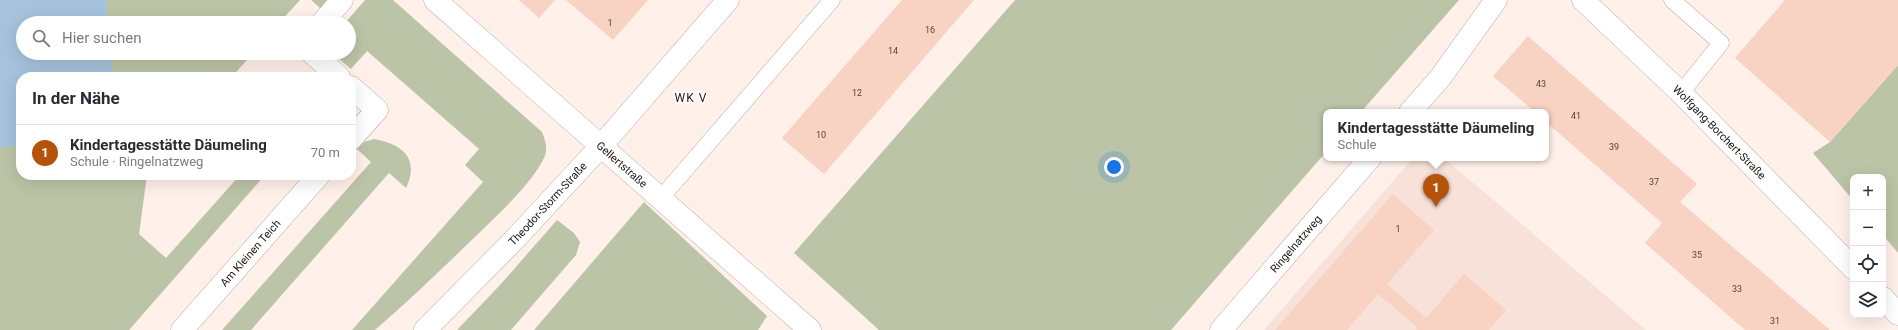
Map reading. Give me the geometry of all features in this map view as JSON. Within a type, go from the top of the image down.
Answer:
[{"type":"street","points":[[328,16],[342,0]]},
{"type":"street","name":"Gellertstraße","points":[[435,0],[810,330]]},
{"type":"street","name":"Theodor-Storm-Straße","points":[[425,330],[515,239],[601,146],[728,0]]},
{"type":"street","points":[[1413,109],[1440,78],[1496,0]]},
{"type":"street","name":"Wolfgang-Borchert-Straße","points":[[1583,0],[1682,93],[1850,265]]},
{"type":"street","points":[[320,60],[334,72]]},
{"type":"street","points":[[356,91],[377,110],[356,133]]},
{"type":"street","name":"Ringelnatzweg","points":[[1221,330],[1367,161]]},
{"type":"street","name":"Am Kleinen Teich","points":[[182,330],[315,180]]},
{"type":"street","points":[[1886,301],[1898,314]]},
{"type":"lane","points":[[660,199],[832,0]]},
{"type":"lane","points":[[1672,0],[1721,43],[1682,93]]},
{"type":"shaded area","points":[[1410,161],[1448,161],[1646,330],[1264,330]]},
{"type":"green space","points":[[0,0],[300,0],[285,16],[16,16],[16,60],[247,60],[236,72],[16,72],[16,180],[146,180],[139,234],[166,258],[236,180],[261,180],[129,330],[0,330]]},
{"type":"green space","points":[[311,0],[329,0],[321,9]]},
{"type":"green space","points":[[365,0],[393,0],[542,132],[546,148],[544,158],[538,168],[514,199],[402,307],[375,330],[352,330],[483,182],[465,165],[479,149],[367,51],[351,69],[340,60],[356,60],[356,16],[351,16]]},
{"type":"green space","points":[[1015,0],[1459,0],[1364,109],[1323,109],[1323,155],[1171,330],[879,330],[794,253]]},
{"type":"green space","points":[[1898,65],[1898,253],[1886,239],[1886,174],[1850,174],[1850,196],[1813,153],[1830,142]]},
{"type":"green space","points":[[374,139],[384,141],[401,149],[406,154],[410,161],[411,169],[410,178],[406,188],[389,173],[251,330],[222,330],[371,162],[357,149],[364,142]]},
{"type":"green space","points":[[644,202],[767,316],[758,330],[534,330]]},
{"type":"green space","points":[[557,220],[574,233],[580,242],[576,255],[511,330],[457,330],[500,285]]},
{"type":"water","points":[[0,0],[106,0],[107,16],[16,16],[16,60],[111,60],[112,72],[16,72],[16,146],[0,148]]},
{"type":"building","points":[[519,0],[555,0],[539,18]]},
{"type":"building","points":[[566,0],[648,0],[613,40]]},
{"type":"building","points":[[902,0],[974,0],[824,174],[782,138]]},
{"type":"building","points":[[1785,0],[1898,0],[1898,65],[1830,142],[1735,58]]},
{"type":"building","points":[[1528,36],[1697,184],[1680,202],[1830,330],[1745,330],[1645,243],[1662,223],[1549,125],[1549,109],[1532,109],[1493,76]]},
{"type":"building","points":[[1393,194],[1434,230],[1387,284],[1426,318],[1464,274],[1506,310],[1489,330],[1416,330],[1418,328],[1378,294],[1347,330],[1275,330]]},
{"type":"place","name":"Kindertagesstätte Däumeling","points":[[1436,207]]},
{"type":"district","name":"WK V","points":[[691,98]]}]
